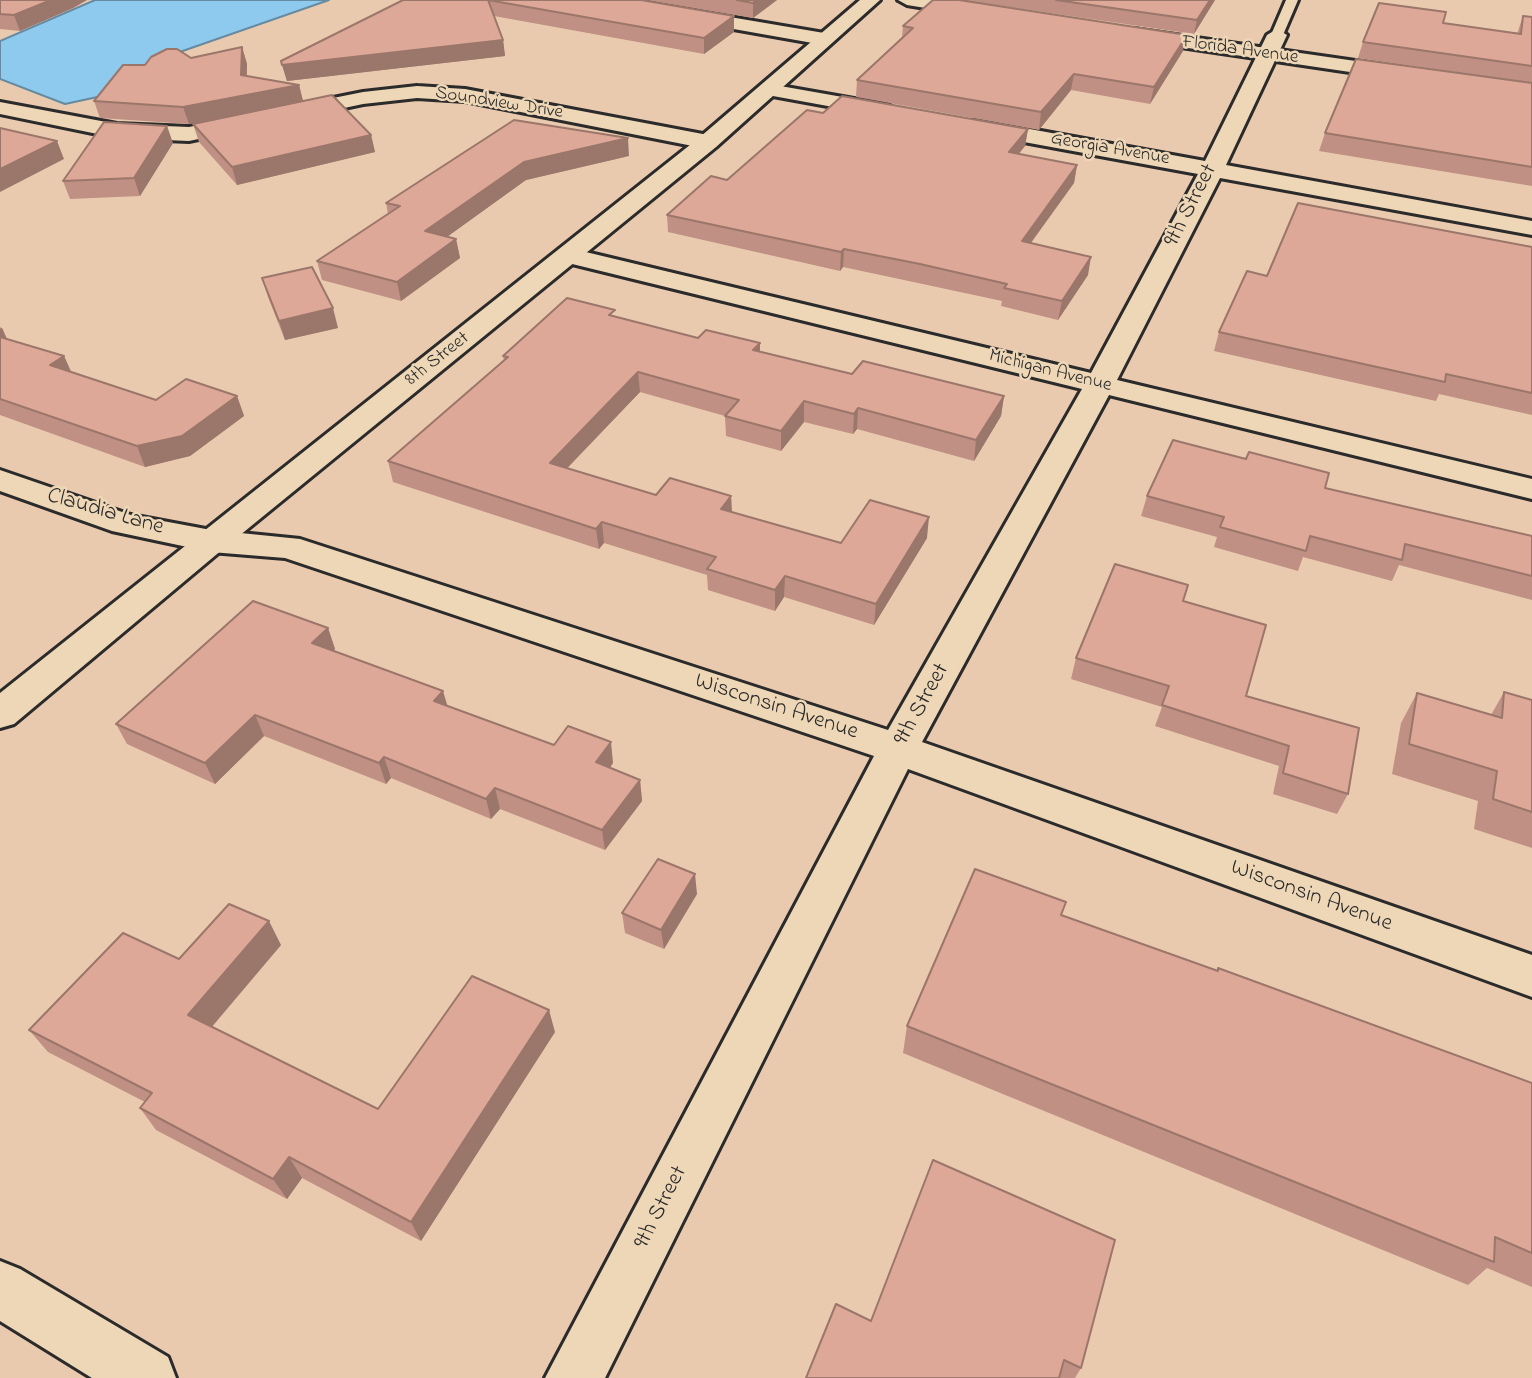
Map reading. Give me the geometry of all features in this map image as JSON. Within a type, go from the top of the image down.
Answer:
[{"type":"street","points":[[598,0],[824,39]]},
{"type":"street","name":"8th Street","points":[[0,714],[211,541],[569,256],[708,142],[871,0]]},
{"type":"street","points":[[907,0],[1003,15]]},
{"type":"street","name":"Florida Avenue","points":[[1113,32],[1275,31],[1425,77]]},
{"type":"street","name":"9th Street","points":[[574,1378],[898,749],[1100,384],[1213,168],[1275,31]]},
{"type":"street","points":[[1344,46],[1411,56]]},
{"type":"street","points":[[769,90],[904,114]]},
{"type":"street","name":"Soundview Drive","points":[[0,108],[117,131],[189,134],[363,98],[418,92],[466,95],[708,142]]},
{"type":"street","name":"Georgia Avenue","points":[[957,123],[1532,228]]},
{"type":"street","name":"Michigan Avenue","points":[[569,256],[1532,489]]},
{"type":"street","name":"Claudia Lane","points":[[0,480],[124,524],[211,541]]},
{"type":"street","name":"Wisconsin Avenue","points":[[211,541],[288,547],[898,749],[1532,976]]},
{"type":"street","points":[[0,1289],[147,1378]]},
{"type":"water","points":[[95,0],[329,0],[151,62],[116,93],[65,104],[0,79],[0,41]]},
{"type":"building","points":[[0,0],[51,0],[14,15],[0,14]]},
{"type":"building","points":[[403,0],[488,0],[503,40],[282,65],[281,61]]},
{"type":"building","points":[[488,0],[641,0],[734,16],[704,38]]},
{"type":"building","points":[[933,0],[959,0],[1187,35],[1154,87],[1074,74],[1041,112],[857,80],[913,28],[903,26]]},
{"type":"building","points":[[1056,0],[1210,0],[1197,20]]},
{"type":"building","points":[[1379,3],[1446,12],[1443,23],[1521,34],[1523,16],[1532,17],[1532,66],[1363,42]]},
{"type":"building","points":[[242,47],[241,75],[299,85],[183,107],[94,101],[123,65],[145,65],[151,57],[167,49],[177,49],[191,58]]},
{"type":"building","points":[[1356,59],[1532,83],[1532,167],[1325,133]]},
{"type":"building","points":[[332,95],[371,135],[232,167],[193,124]]},
{"type":"building","points":[[842,96],[1028,129],[1009,152],[1077,165],[1022,241],[1091,257],[1062,301],[1004,288],[1007,284],[920,264],[844,249],[841,252],[667,215],[711,176],[727,180],[807,110],[823,113]]},
{"type":"building","points":[[514,120],[628,138],[524,162],[425,231],[456,239],[397,282],[317,261],[400,206],[386,203]]},
{"type":"building","points":[[104,122],[167,126],[134,178],[63,181]]},
{"type":"building","points":[[0,128],[57,141],[0,169]]},
{"type":"building","points":[[1298,203],[1532,247],[1532,393],[1446,374],[1445,382],[1219,332],[1247,271],[1267,276]]},
{"type":"building","points":[[312,267],[333,308],[279,321],[262,278]]},
{"type":"building","points":[[567,298],[615,310],[609,315],[698,338],[706,330],[760,343],[753,350],[852,374],[863,361],[1004,396],[976,440],[858,408],[854,414],[804,401],[781,431],[725,416],[739,400],[638,372],[550,463],[656,495],[670,478],[731,496],[721,509],[841,543],[870,500],[929,517],[876,604],[785,576],[775,590],[707,569],[716,557],[602,522],[596,529],[388,461],[508,357],[503,356]]},
{"type":"building","points":[[0,337],[64,356],[50,365],[156,400],[186,379],[237,396],[182,436],[137,446],[0,399]]},
{"type":"building","points":[[1173,440],[1246,459],[1249,452],[1329,473],[1325,488],[1532,536],[1532,576],[1405,544],[1402,560],[1310,536],[1306,551],[1220,527],[1224,517],[1147,496]]},
{"type":"building","points":[[1115,564],[1188,585],[1183,601],[1266,625],[1246,696],[1359,728],[1348,794],[1283,773],[1289,746],[1162,705],[1169,686],[1076,658]]},
{"type":"building","points":[[253,601],[328,628],[312,643],[443,691],[434,701],[554,745],[568,726],[611,742],[596,762],[640,780],[602,830],[495,788],[486,799],[384,757],[379,763],[255,715],[205,763],[116,724]]},
{"type":"building","points":[[1504,692],[1532,700],[1532,812],[1493,799],[1497,771],[1409,744],[1417,693],[1502,718]]},
{"type":"building","points":[[658,859],[695,874],[661,930],[622,913]]},
{"type":"building","points":[[975,869],[1066,902],[1061,915],[1218,971],[1218,968],[1532,1083],[1532,1253],[1495,1237],[1494,1262],[907,1026]]},
{"type":"building","points":[[229,904],[269,921],[188,1015],[378,1109],[472,976],[549,1010],[411,1222],[289,1157],[273,1179],[140,1108],[152,1093],[29,1030],[123,933],[179,959]]},
{"type":"building","points":[[933,1160],[1115,1240],[1081,1368],[1064,1360],[1059,1378],[806,1378],[836,1304],[871,1321]]}]
